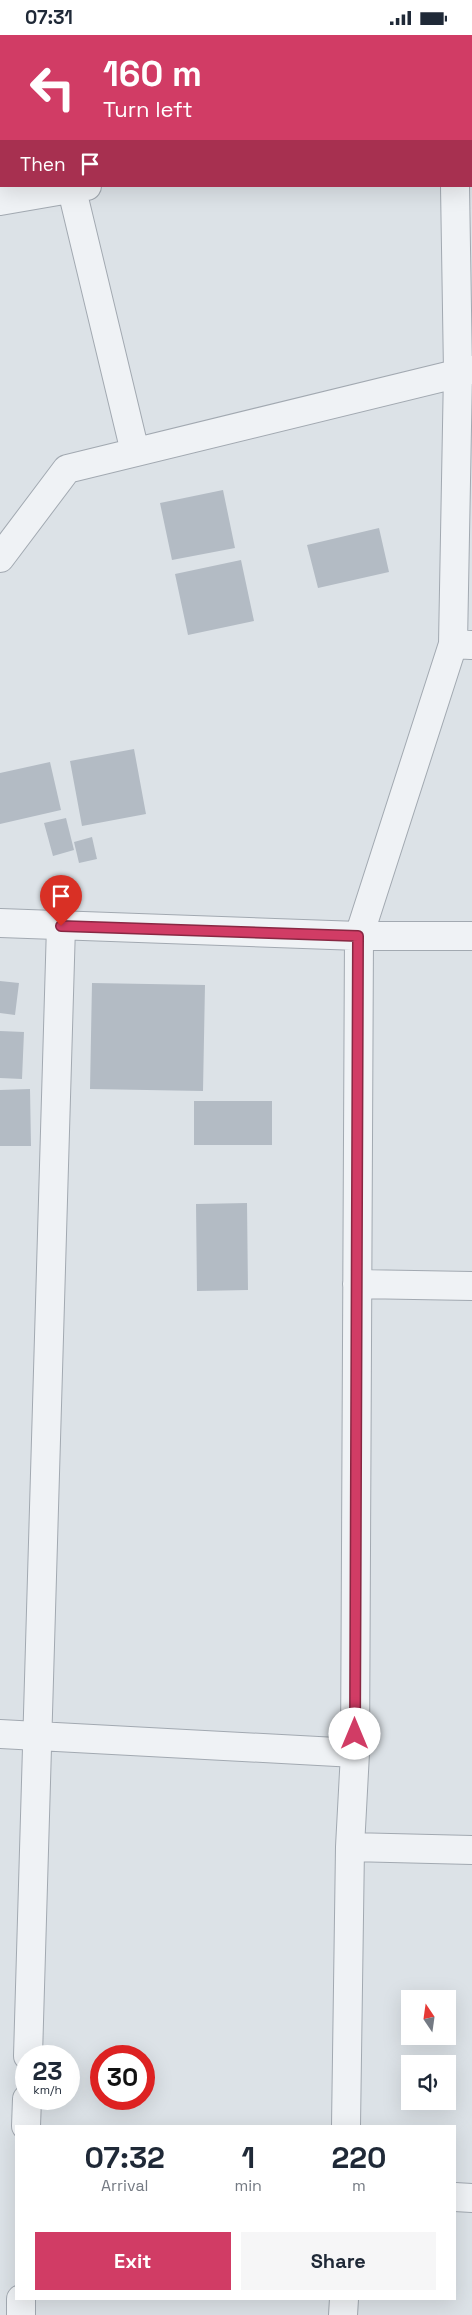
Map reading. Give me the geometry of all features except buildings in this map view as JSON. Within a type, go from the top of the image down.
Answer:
[{"type":"street","points":[[346,2125],[350,1847],[355,1753],[358,936],[463,645],[465,371],[455,187]]},
{"type":"street","points":[[0,201],[80,188],[135,452]]},
{"type":"street","points":[[0,558],[67,469],[465,371]]},
{"type":"street","points":[[0,923],[358,936],[472,936]]},
{"type":"street","points":[[28,2045],[61,926]]},
{"type":"street","points":[[357,1284],[472,1286]]},
{"type":"street","points":[[0,1734],[355,1753]]},
{"type":"street","points":[[350,1847],[472,1849]]},
{"type":"street","points":[[26,2125],[27,2110]]},
{"type":"street","points":[[456,2197],[472,2197]]},
{"type":"street","points":[[21,2300],[21,2315]]},
{"type":"street","points":[[344,2300],[344,2315]]},
{"type":"route","points":[[61,926],[358,936],[355,1734]]}]
